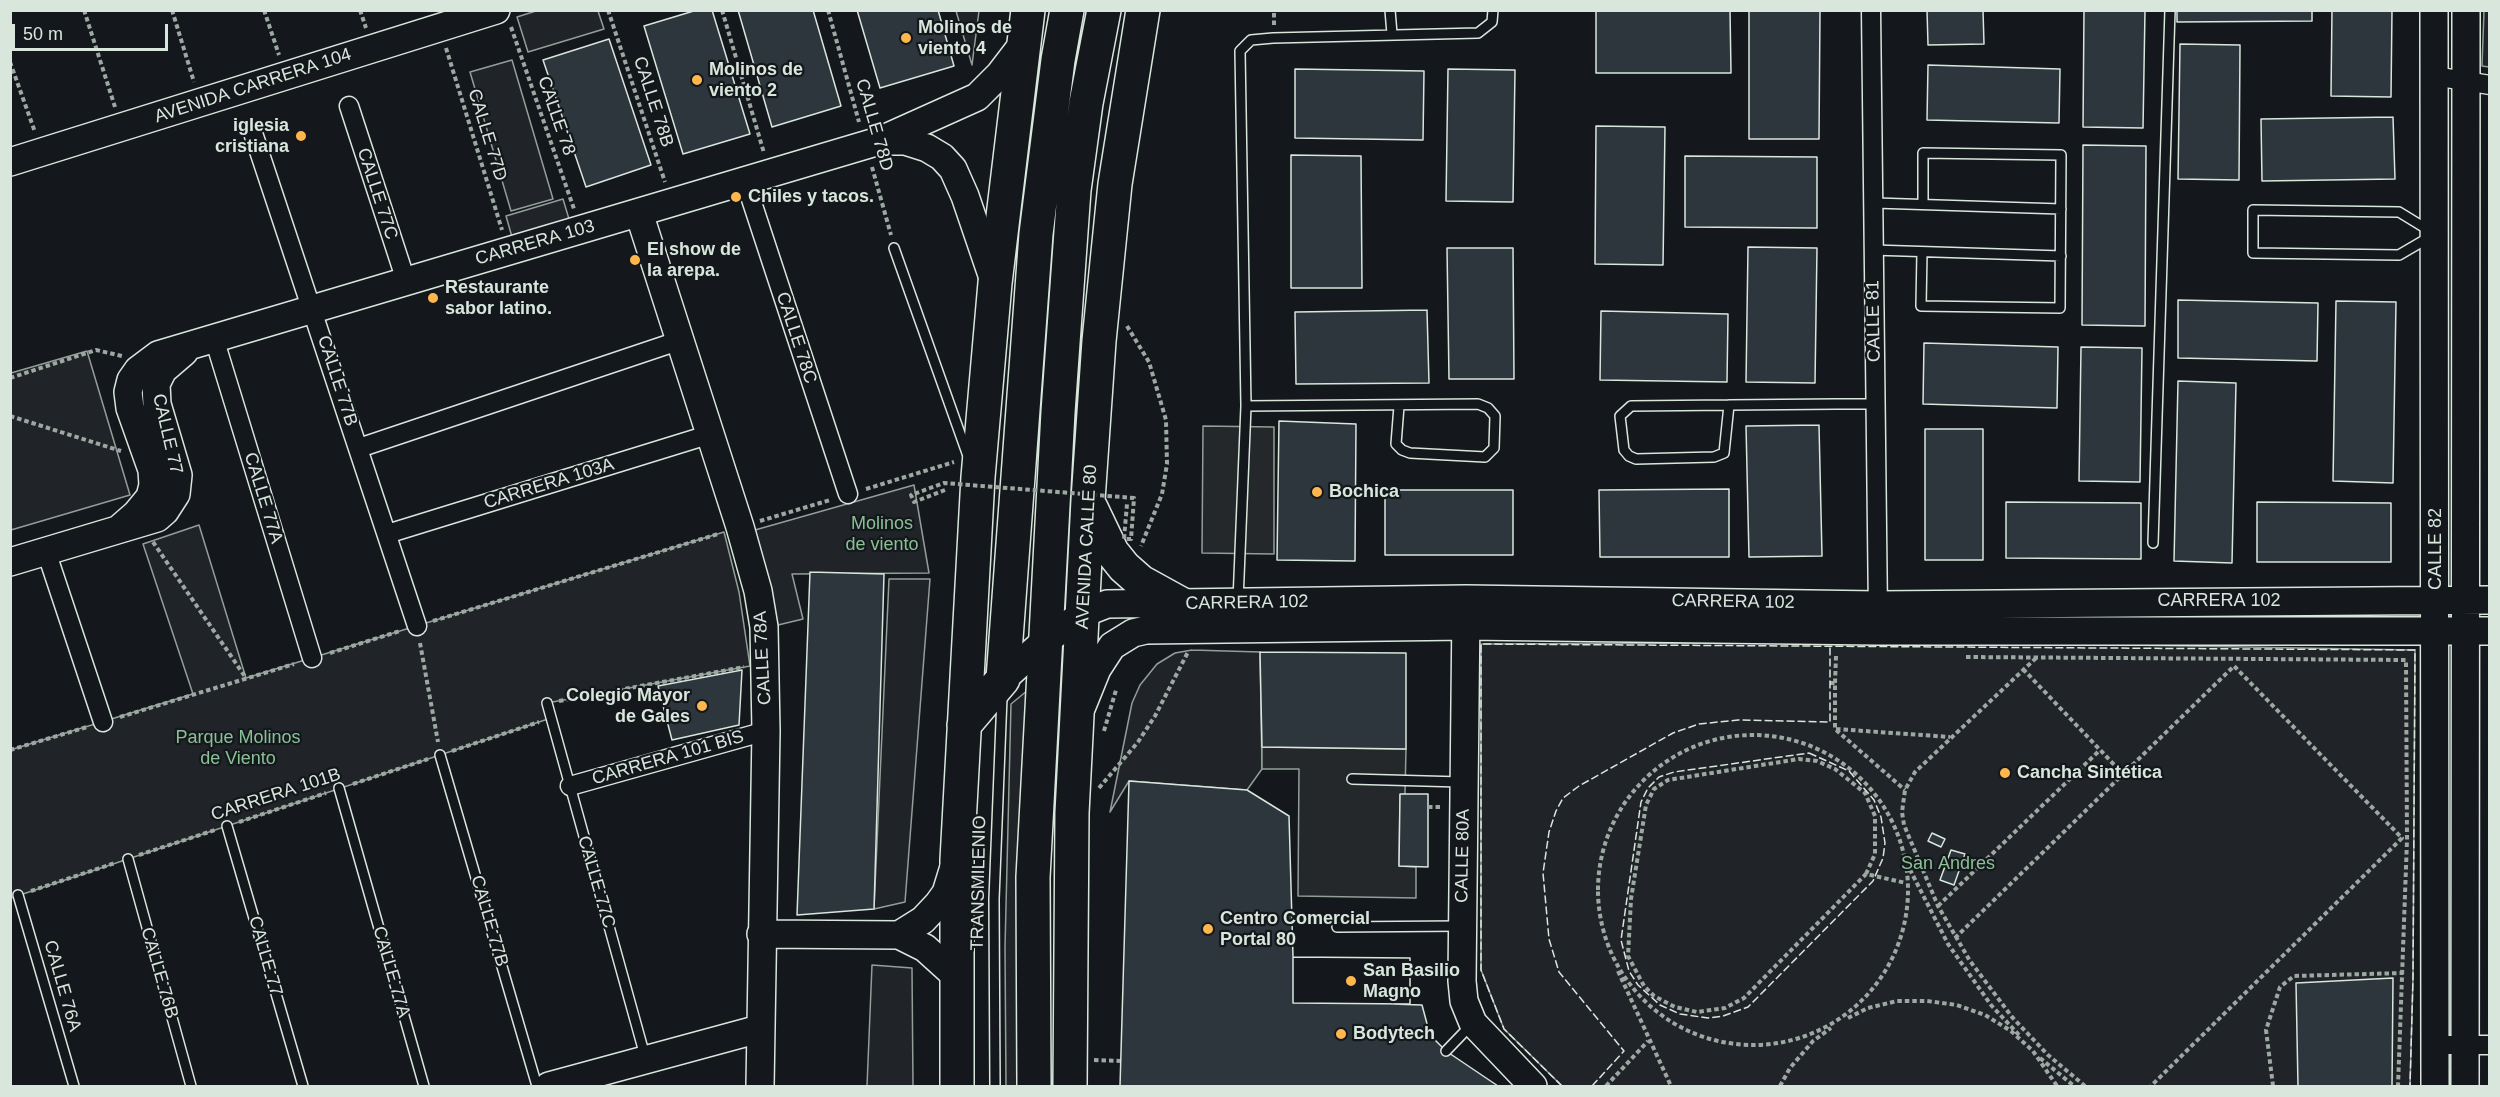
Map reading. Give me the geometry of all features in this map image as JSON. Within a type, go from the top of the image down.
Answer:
[{"type":"highway","points":[[957,1086],[957,860],[964,725],[970,469],[1029,10]]},
{"type":"highway","points":[[964,725],[1003,679],[1036,234],[1058,60],[1067,10]]},
{"type":"highway","name":"AVENIDA CALLE 80","points":[[1034,1086],[1033,877],[1044,642],[1074,190],[1086,103],[1104,10]]},
{"type":"highway","name":"AVENIDA CALLE 80","points":[[1078,1073],[1070,943],[1077,718],[1088,500],[1099,341],[1114,184],[1143,10]]},
{"type":"highway","points":[[1088,500],[1098,527],[1124,567],[1150,589],[1181,604]]},
{"type":"street","name":"CALLE 81","points":[[1871,10],[1878,618]]},
{"type":"street","name":"CALLE 82","points":[[2434,10],[2436,600],[2434,1086]]},
{"type":"street","name":"CALLE 82","points":[[2465,1086],[2478,1045],[2478,600],[2466,237],[2478,83],[2466,10]]},
{"type":"street","name":"AVENIDA CARRERA 104","points":[[10,162],[439,28],[502,16]]},
{"type":"street","name":"CARRERA 103","points":[[203,342],[872,143],[977,97],[1000,74],[1023,44]]},
{"type":"street","points":[[2434,76],[2478,83]]},
{"type":"street","name":"CALLE 77C","points":[[349,106],[406,281]]},
{"type":"street","name":"CALLE 77B","points":[[254,136],[314,309],[417,626]]},
{"type":"street","name":"CARRERA 103","points":[[872,143],[905,141],[927,148],[942,157],[953,169],[965,196],[995,283]]},
{"type":"street","name":"CALLE 78C","points":[[757,177],[848,495]]},
{"type":"street","name":"CALLE 78A","points":[[639,213],[711,434],[758,591],[766,663],[760,934],[760,1086]]},
{"type":"street","points":[[2435,234],[2466,237]]},
{"type":"street","points":[[359,448],[681,340]]},
{"type":"street","points":[[146,362],[158,355],[203,342]]},
{"type":"street","name":"CALLE 77","points":[[130,526],[157,518],[176,494],[178,475],[157,404],[156,384],[163,370],[203,342]]},
{"type":"street","name":"CALLE 77A","points":[[203,342],[312,658]]},
{"type":"street","name":"CALLE 77","points":[[130,526],[136,514],[150,497],[153,485],[148,459],[130,408],[128,392],[131,380],[146,362]]},
{"type":"street","name":"CARRERA 103A","points":[[387,534],[711,434]]},
{"type":"street","points":[[10,562],[130,526]]},
{"type":"street","points":[[46,551],[103,722]]},
{"type":"street","name":"CARRERA 102","points":[[1003,679],[1044,642],[1084,613],[1107,604],[1466,599],[1878,618],[2478,631]]},
{"type":"street","name":"CALLE 80A","points":[[1466,599],[1463,991],[1473,1023],[1533,1086]]},
{"type":"street","name":"CARRERA 102","points":[[1077,718],[1097,669],[1112,646],[1133,633],[1146,630],[1878,618],[2478,600]]},
{"type":"street","name":"CARRERA 101 BIS","points":[[570,786],[766,731]]},
{"type":"street","points":[[899,935],[923,920],[938,904],[946,893],[957,860]]},
{"type":"street","points":[[760,934],[899,935],[926,948],[956,976]]},
{"type":"street","points":[[549,1086],[759,1029]]},
{"type":"street","points":[[2434,1045],[2478,1045]]},
{"type":"lane","points":[[1390,10],[1392,34]]},
{"type":"lane","points":[[1238,603],[1246,406],[1240,51],[1251,40],[1478,33],[1492,22],[1493,10]]},
{"type":"lane","points":[[2153,543],[2170,10]]},
{"type":"lane","points":[[1922,252],[1922,306],[2060,308],[2061,155],[1923,153],[1923,204]]},
{"type":"lane","points":[[1875,203],[2061,209]]},
{"type":"lane","points":[[2253,210],[2399,212],[2435,234],[2399,255],[2253,253],[2253,210]]},
{"type":"lane","points":[[894,248],[970,469]]},
{"type":"lane","points":[[1873,250],[2061,256]]},
{"type":"lane","points":[[1246,406],[1478,404],[1488,408],[1495,416],[1494,448],[1485,457],[1410,453],[1402,450],[1396,444],[1399,406]]},
{"type":"lane","points":[[1729,405],[1724,453],[1714,457],[1636,459],[1624,450],[1620,416],[1631,406],[1729,405],[1875,404]]},
{"type":"lane","name":"TRANSMILENIO","points":[[995,1086],[994,887],[1003,679]]},
{"type":"lane","name":"CALLE 77C","points":[[547,703],[646,1060]]},
{"type":"lane","name":"CALLE 77B","points":[[440,755],[537,1086]]},
{"type":"lane","points":[[1352,779],[1464,782]]},
{"type":"lane","name":"CALLE 77A","points":[[339,789],[424,1086]]},
{"type":"lane","name":"CALLE 77","points":[[227,826],[303,1086]]},
{"type":"lane","name":"CALLE 76B","points":[[128,859],[191,1086]]},
{"type":"lane","name":"CALLE 76A","points":[[18,895],[74,1086]]},
{"type":"lane","points":[[1337,927],[1462,926]]},
{"type":"lane","points":[[1446,1050],[1473,1023]]},
{"type":"path","points":[[84,10],[122,128]]},
{"type":"path","points":[[172,10],[201,102]]},
{"type":"path","points":[[264,10],[286,75]]},
{"type":"path","name":"CALLE 78B","points":[[608,10],[672,202]]},
{"type":"path","points":[[722,10],[757,177]]},
{"type":"path","name":"CALLE 78D","points":[[828,10],[872,143],[894,248]]},
{"type":"path","name":"CALLE 78","points":[[502,16],[581,230]]},
{"type":"path","name":"CALLE 77D","points":[[439,28],[508,251]]},
{"type":"path","points":[[10,62],[42,152]]},
{"type":"path","points":[[10,378],[96,350],[146,362]]},
{"type":"path","points":[[10,416],[148,459]]},
{"type":"path","points":[[10,750],[848,495],[970,469]]},
{"type":"path","points":[[945,490],[914,502],[911,495],[944,483],[1134,498],[1131,539],[1124,539],[1126,504]]},
{"type":"path","points":[[130,526],[246,678]]},
{"type":"path","points":[[417,626],[440,755]]},
{"type":"path","points":[[1097,790],[1131,750],[1155,716],[1189,650]]},
{"type":"path","points":[[1847,656],[1836,656],[1835,729],[1905,790]]},
{"type":"path","points":[[1954,657],[2406,660],[2407,840],[2398,1086]]},
{"type":"path","points":[[2036,657],[1915,772],[1905,790],[1902,812],[1904,825],[1938,906],[1955,938],[1989,990],[2048,1055],[2085,1086]]},
{"type":"path","points":[[2151,1086],[2402,838],[2234,666],[2234,659]]},
{"type":"path","points":[[547,703],[766,663]]},
{"type":"path","points":[[1955,938],[2234,666]]},
{"type":"path","points":[[2023,669],[2123,774]]},
{"type":"path","points":[[1830,683],[1835,683]]},
{"type":"path","name":"CARRERA 101B","points":[[18,895],[551,718]]},
{"type":"path","points":[[1835,729],[1950,737]]},
{"type":"path","points":[[1671,1086],[1648,1041],[1615,965],[1601,919],[1598,886],[1602,853],[1621,804],[1640,776],[1655,764],[1691,747],[1747,736],[1780,739],[1836,758],[1868,786],[1885,813],[1897,844],[1948,944],[1991,1005],[2033,1051],[2057,1086]]},
{"type":"path","points":[[1938,906],[2100,750]]},
{"type":"path","points":[[1799,759],[1817,761],[1835,769],[1865,793],[1875,816],[1875,854],[1866,874],[1744,998],[1725,1008],[1697,1012],[1670,1005],[1644,986],[1628,956],[1631,899],[1646,805],[1654,789],[1668,780],[1799,759]]},
{"type":"path","points":[[1780,1086],[1790,1068],[1813,1041],[1863,1003],[1891,966],[1905,927],[1908,904],[1906,883],[1897,844]]},
{"type":"path","points":[[1866,874],[1906,883]]},
{"type":"path","points":[[1615,965],[1636,991],[1660,1012],[1712,1039],[1755,1046],[1784,1043],[1809,1036],[1868,1008],[1897,1001],[1927,1000],[1957,1005],[1985,1016],[2011,1031],[2074,1086]]},
{"type":"path","points":[[2273,1086],[2266,1030],[2280,987],[2294,976],[2403,973]]},
{"type":"path","points":[[1606,1086],[1648,1041]]},
{"type":"path","points":[[1078,1073],[1120,1061]]},
{"type":"green space","points":[[539,10],[598,11],[604,29],[528,52],[517,17]]},
{"type":"green space","points":[[956,11],[979,11],[972,65]]},
{"type":"green space","points":[[2484,11],[2489,11],[2489,67],[2482,66]]},
{"type":"green space","points":[[512,60],[553,199],[511,211],[470,72]]},
{"type":"green space","points":[[563,199],[569,219],[512,237],[506,216]]},
{"type":"green space","points":[[87,351],[130,495],[11,530],[11,373]]},
{"type":"green space","name":"Molinos de viento","points":[[914,485],[929,573],[792,574],[803,619],[778,625],[755,530]]},
{"type":"green space","name":"Parque Molinos de Viento","points":[[199,525],[246,678],[724,532],[739,592],[750,666],[547,703],[551,718],[11,898],[10,750],[193,694],[143,544]]},
{"type":"green space","points":[[889,579],[930,579],[905,902],[874,909]]},
{"type":"green space","name":"San Andres","points":[[1959,642],[2415,650],[2410,1086],[1562,1086],[1504,1029],[1481,970],[1481,644]]},
{"type":"green space","points":[[1192,650],[1260,652],[1262,769],[1247,790],[1129,781],[1110,812],[1132,703],[1140,685],[1157,664],[1175,653]]},
{"type":"green space","points":[[1028,690],[1021,1086],[1006,1086],[1005,947],[1011,704]]},
{"type":"green space","points":[[872,965],[912,968],[913,1086],[867,1086]]},
{"type":"shaded area","points":[[1203,426],[1274,427],[1274,554],[1202,553]]},
{"type":"shaded area","points":[[1262,747],[1406,749],[1405,794],[1400,795],[1399,866],[1416,867],[1416,898],[1298,896],[1299,769],[1262,769]]},
{"type":"building","name":"Molinos de viento 2","points":[[697,10],[712,10],[750,134],[683,154],[644,26]]},
{"type":"building","points":[[738,10],[813,10],[841,106],[772,127]]},
{"type":"building","name":"Molinos de viento 4","points":[[857,10],[938,10],[954,66],[880,88]]},
{"type":"building","points":[[1596,10],[1730,10],[1731,73],[1596,73]]},
{"type":"building","points":[[1749,10],[1820,10],[1819,139],[1749,139]]},
{"type":"building","points":[[1927,10],[1983,10],[1984,44],[1928,45]]},
{"type":"building","points":[[2084,10],[2145,10],[2143,128],[2083,127]]},
{"type":"building","points":[[2177,10],[2312,10],[2312,21],[2177,22]]},
{"type":"building","points":[[2332,10],[2392,10],[2391,97],[2331,96]]},
{"type":"building","points":[[609,39],[651,165],[586,187],[543,60]]},
{"type":"building","points":[[2180,44],[2240,45],[2239,180],[2178,179]]},
{"type":"building","points":[[1928,65],[2060,69],[2059,123],[1927,120]]},
{"type":"building","points":[[1295,69],[1424,71],[1423,140],[1295,138]]},
{"type":"building","points":[[1448,69],[1515,70],[1513,202],[1446,201]]},
{"type":"building","points":[[2393,117],[2395,179],[2262,181],[2261,119]]},
{"type":"building","points":[[1596,126],[1665,127],[1663,265],[1595,264]]},
{"type":"building","points":[[2083,145],[2146,146],[2145,326],[2082,325]]},
{"type":"building","points":[[1291,155],[1361,156],[1362,288],[1291,288]]},
{"type":"building","points":[[1685,156],[1817,157],[1817,228],[1685,227]]},
{"type":"building","points":[[1748,247],[1817,248],[1815,383],[1746,382]]},
{"type":"building","points":[[1447,248],[1513,248],[1514,379],[1449,379]]},
{"type":"building","points":[[2178,300],[2318,303],[2317,361],[2178,358]]},
{"type":"building","points":[[2336,301],[2396,302],[2393,483],[2333,481]]},
{"type":"building","points":[[1427,310],[1429,383],[1296,384],[1295,312]]},
{"type":"building","points":[[1601,311],[1728,314],[1727,382],[1600,380]]},
{"type":"building","points":[[1924,343],[2058,347],[2057,408],[1923,404]]},
{"type":"building","points":[[2081,347],[2142,348],[2140,482],[2079,481]]},
{"type":"building","points":[[2178,381],[2236,383],[2232,563],[2174,561]]},
{"type":"building","name":"Bochica","points":[[1279,421],[1356,424],[1355,561],[1277,560]]},
{"type":"building","points":[[1819,425],[1822,556],[1749,557],[1746,426]]},
{"type":"building","points":[[1925,429],[1983,429],[1983,560],[1925,560]]},
{"type":"building","points":[[1729,489],[1729,557],[1600,557],[1599,490]]},
{"type":"building","points":[[1385,490],[1513,490],[1513,555],[1385,555]]},
{"type":"building","points":[[2006,502],[2141,503],[2141,559],[2006,558]]},
{"type":"building","points":[[2257,502],[2391,503],[2391,562],[2257,562]]},
{"type":"building","points":[[810,572],[884,574],[874,909],[797,915]]},
{"type":"building","points":[[1260,652],[1406,653],[1406,749],[1262,747]]},
{"type":"building","name":"Colegio Mayor de Gales","points":[[742,670],[739,725],[672,740],[658,686]]},
{"type":"building","name":"Centro Comercial Portal 80","points":[[1129,781],[1247,790],[1289,816],[1293,957],[1410,958],[1410,1004],[1390,1004],[1422,1005],[1430,1035],[1446,1051],[1498,1086],[1120,1086]]},
{"type":"building","points":[[1400,794],[1428,794],[1428,867],[1399,866]]},
{"type":"building","points":[[1932,833],[1945,839],[1941,847],[1928,841]]},
{"type":"building","points":[[1951,850],[1965,854],[1954,885],[1940,880]]},
{"type":"building","name":"San Basilio Magno","points":[[1293,957],[1410,958],[1410,1004],[1293,1003]]},
{"type":"building","points":[[2393,978],[2392,1086],[2298,1086],[2296,983]]},
{"type":"fence","points":[[1562,1086],[1504,1029],[1481,970],[1481,644],[2415,650],[2410,1086]]},
{"type":"fence","points":[[1592,1086],[1624,1051],[1559,972],[1549,939],[1543,873],[1549,832],[1563,798],[1579,786],[1673,733],[1699,724],[1738,720],[1830,722],[1830,646]]},
{"type":"fence","points":[[1809,753],[1849,771],[1874,800],[1881,817],[1885,843],[1883,858],[1873,881],[1748,1007],[1723,1016],[1708,1018],[1680,1014],[1660,1005],[1638,985],[1629,971],[1621,940],[1641,802],[1648,788],[1659,777],[1674,772],[1809,753]]},
{"type":"place","name":"Molinos de viento 4","points":[[906,38]]},
{"type":"place","name":"Molinos de viento 2","points":[[697,80]]},
{"type":"place","name":"iglesia cristiana","points":[[301,136]]},
{"type":"place","name":"Chiles y tacos.","points":[[736,197]]},
{"type":"place","name":"El show de la arepa.","points":[[635,260]]},
{"type":"place","name":"Restaurante sabor latino.","points":[[433,298]]},
{"type":"place","name":"Bochica","points":[[1317,492]]},
{"type":"place","name":"Colegio Mayor de Gales","points":[[702,706]]},
{"type":"place","name":"Cancha Sintética","points":[[2005,773]]},
{"type":"place","name":"Centro Comercial Portal 80","points":[[1208,929]]},
{"type":"place","name":"San Basilio Magno","points":[[1351,981]]},
{"type":"place","name":"Bodytech","points":[[1341,1034]]}]
